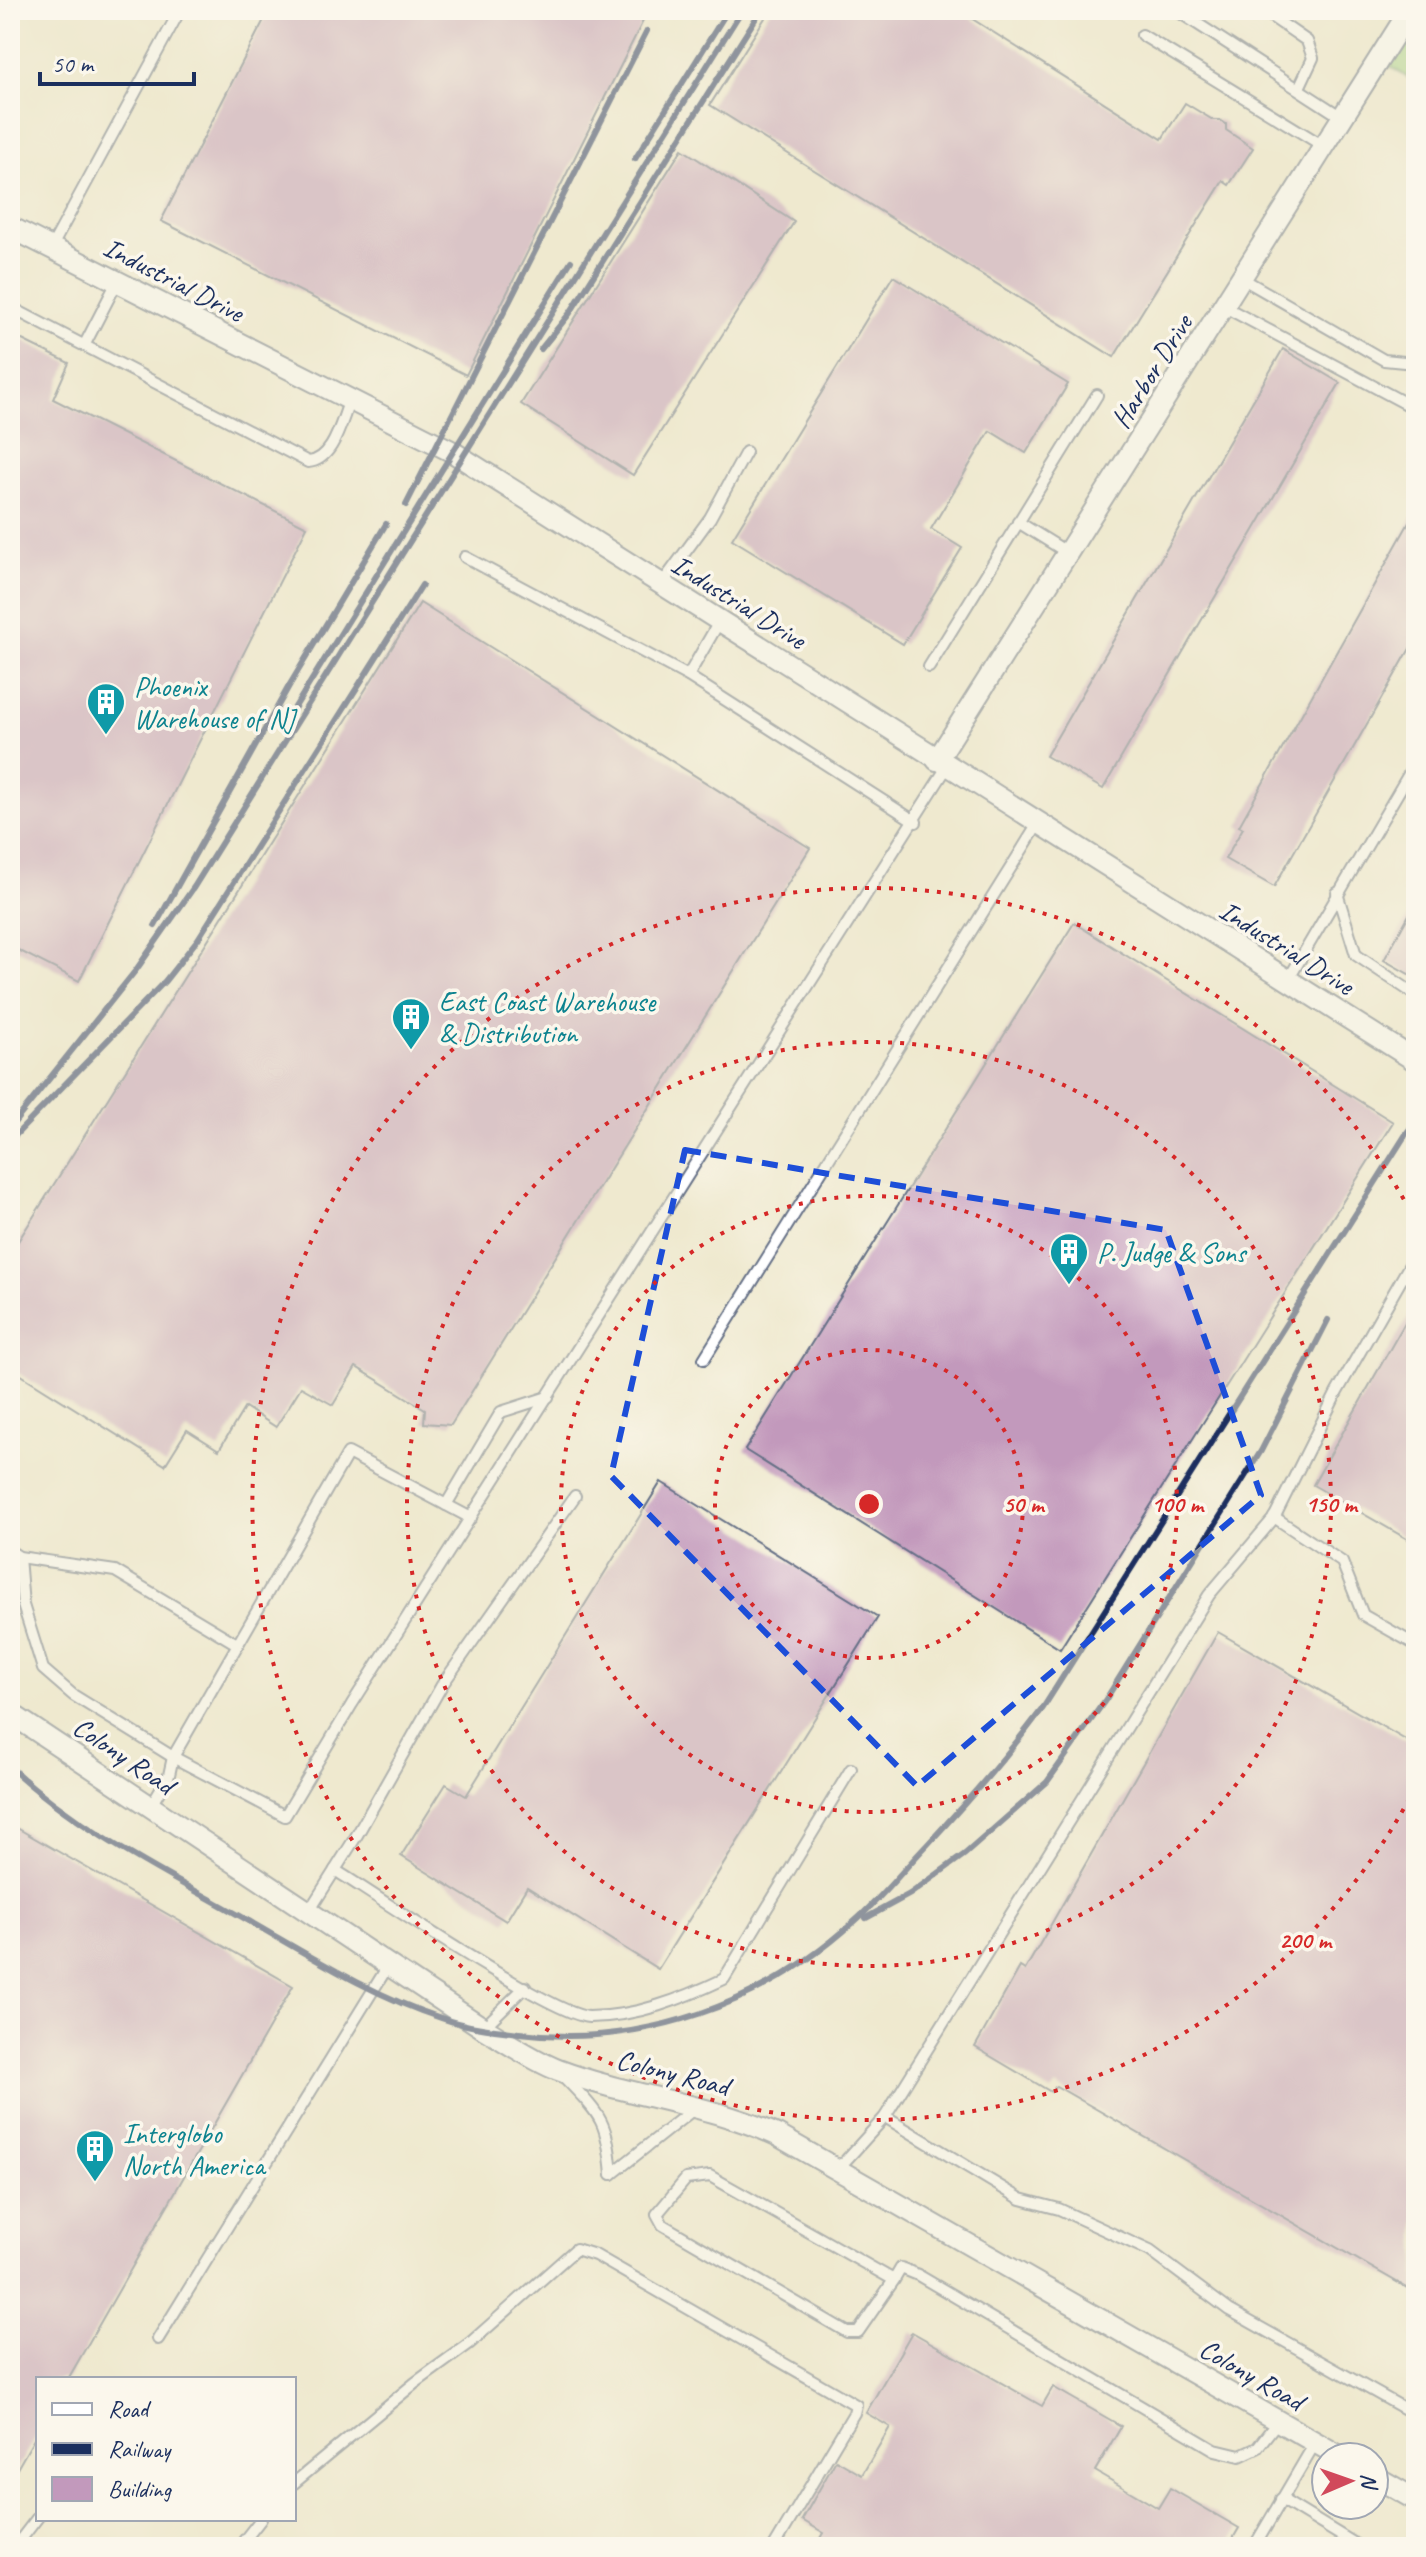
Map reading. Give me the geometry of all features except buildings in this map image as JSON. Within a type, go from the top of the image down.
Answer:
[{"type":"street","name":"Harbor Drive","points":[[942,764],[1068,553],[1410,10]]},
{"type":"street","name":"Industrial Drive","points":[[10,227],[451,451],[1416,1061]]},
{"type":"street","name":"Colony Road","points":[[10,1713],[483,2028],[556,2069],[737,2117],[837,2170],[1312,2441]]},
{"type":"street","points":[[1390,2485],[1416,2500]]},
{"type":"lane","points":[[51,248],[180,10]]},
{"type":"lane","points":[[1176,10],[1343,118]]},
{"type":"lane","points":[[1262,10],[1307,41],[1313,58],[1299,88]]},
{"type":"lane","points":[[1142,35],[1325,147]]},
{"type":"lane","points":[[1243,279],[1384,360],[1414,363],[1416,360]]},
{"type":"lane","points":[[85,344],[117,282]]},
{"type":"lane","points":[[10,307],[308,462],[319,461],[328,453],[350,400]]},
{"type":"lane","points":[[1225,307],[1416,409]]},
{"type":"lane","points":[[929,667],[1097,395]]},
{"type":"lane","points":[[661,585],[710,518],[746,452]]},
{"type":"lane","points":[[1018,522],[1068,553]]},
{"type":"lane","points":[[465,557],[688,676],[916,822]]},
{"type":"lane","points":[[688,676],[719,622]]},
{"type":"lane","points":[[1288,980],[1416,762]]},
{"type":"lane","points":[[237,1644],[115,1571],[14,1554],[23,1605],[43,1669],[73,1695],[173,1757],[285,1816],[352,1704],[916,822],[942,764]]},
{"type":"lane","points":[[704,1359],[1038,824]]},
{"type":"lane","points":[[1337,893],[1356,955],[1416,995]]},
{"type":"lane","points":[[837,2170],[885,2117],[1209,1595],[1274,1517],[1337,1392],[1416,1254]]},
{"type":"lane","points":[[446,1505],[501,1412],[548,1397]]},
{"type":"lane","points":[[150,1807],[169,1775],[173,1757],[348,1453],[471,1518]]},
{"type":"lane","points":[[308,1913],[442,1685],[575,1496]]},
{"type":"lane","points":[[1274,1517],[1342,1562],[1363,1615],[1416,1645]]},
{"type":"lane","points":[[335,1870],[525,1987],[586,2017],[645,2010],[724,1979],[851,1769]]},
{"type":"lane","points":[[158,2339],[388,1966]]},
{"type":"lane","points":[[483,2028],[525,1987]]},
{"type":"lane","points":[[556,2069],[601,2116],[608,2133],[612,2174],[697,2106]]},
{"type":"lane","points":[[885,2117],[1021,2199],[1059,2209],[1150,2251],[1229,2310],[1416,2415]]},
{"type":"lane","points":[[894,2280],[710,2176],[686,2179],[657,2214],[663,2225],[847,2332],[858,2332],[894,2280],[901,2268],[918,2275],[1215,2450],[1240,2456],[1257,2448],[1278,2421]]},
{"type":"lane","points":[[296,2481],[415,2383],[470,2343],[576,2249],[595,2255],[856,2405],[774,2547]]},
{"type":"lane","points":[[1254,2547],[1310,2451]]},
{"type":"lane","points":[[1281,2499],[1360,2547]]},
{"type":"lane","points":[[15,2547],[36,2520]]},
{"type":"lane","points":[[239,2547],[259,2521]]},
{"type":"highlighted area","points":[[685,1150],[1166,1230],[1261,1495],[917,1786],[611,1476]]},
{"type":"green space","points":[[1416,10],[1416,83],[1380,60]]},
{"type":"railway","points":[[635,159],[728,10]]},
{"type":"railway","points":[[10,1128],[136,970],[194,887],[742,10]]},
{"type":"railway","points":[[541,349],[570,313],[761,10]]},
{"type":"railway","points":[[406,505],[647,31]]},
{"type":"railway","points":[[287,720],[571,261]]},
{"type":"railway","points":[[155,926],[289,686],[386,524]]},
{"type":"railway","points":[[10,1141],[165,981],[198,939],[422,585]]},
{"type":"railway","points":[[10,1767],[66,1813],[159,1871],[345,1976],[392,1999],[451,2021],[520,2033],[565,2036],[611,2034],[699,2014],[741,1997],[782,1976],[820,1950],[865,1912],[972,1795],[1043,1708],[1408,1131]]},
{"type":"railway","points":[[866,1918],[910,1894],[965,1854],[1047,1782],[1106,1699],[1261,1451],[1328,1320]]},
{"type":"place","name":"Phoenix Warehouse of NJ","points":[[106,736]]},
{"type":"place","name":"East Coast Warehouse & Distribution","points":[[411,1051]]},
{"type":"place","name":"P. Judge & Sons","points":[[1069,1286]]},
{"type":"place","name":"Interglobo North America","points":[[95,2183]]}]
